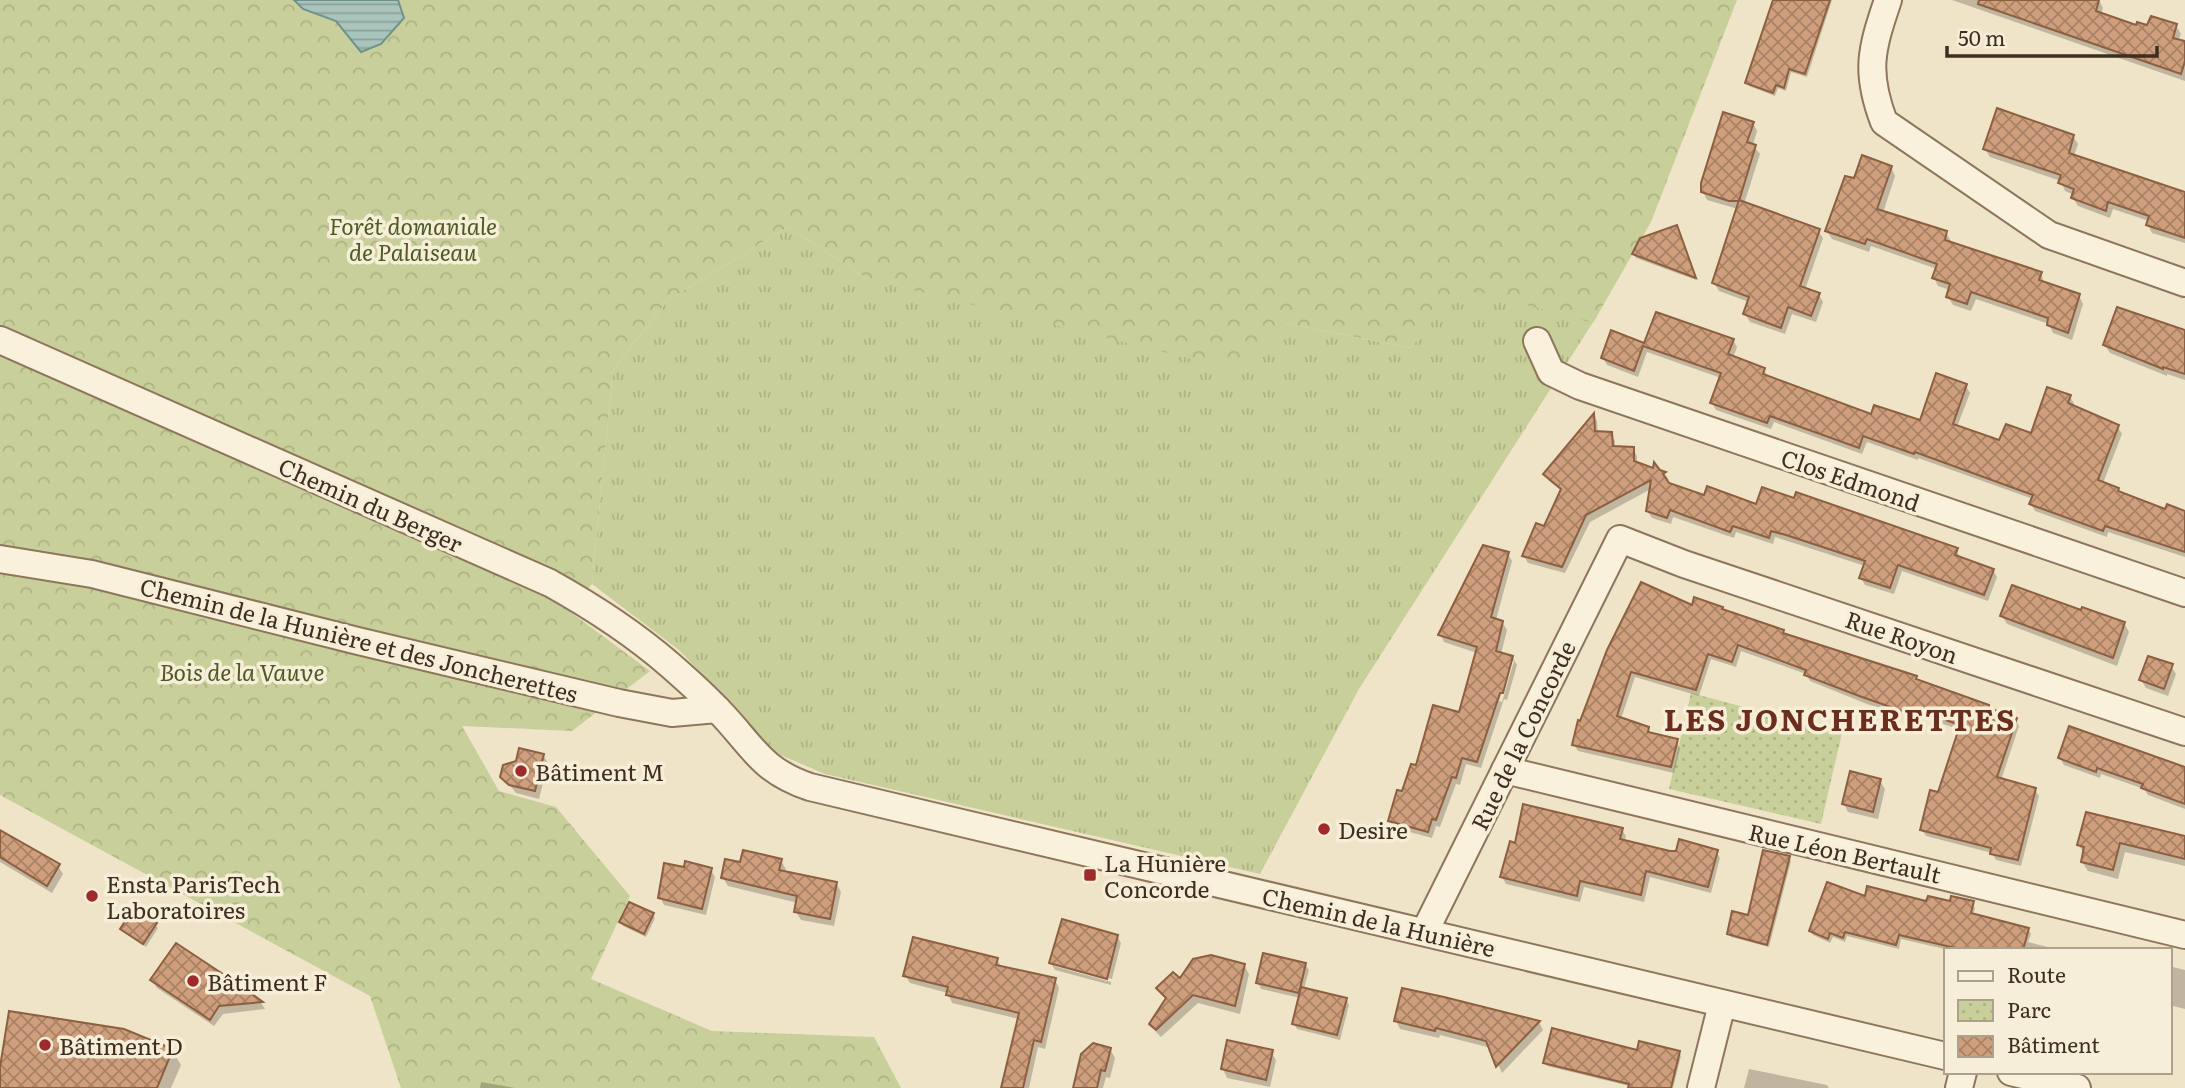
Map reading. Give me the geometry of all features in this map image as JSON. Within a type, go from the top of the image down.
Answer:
[{"type":"street","points":[[1888,0],[1872,57],[1873,93],[1884,122],[2049,235],[2185,283]]},
{"type":"street","name":"Chemin du Berger","points":[[0,340],[550,583],[607,615],[668,663],[718,709]]},
{"type":"street","name":"Clos Edmond","points":[[1537,341],[1551,372],[1580,386],[2185,593]]},
{"type":"street","name":"Rue Royon","points":[[1620,539],[1684,564],[2185,732]]},
{"type":"street","name":"Rue de la Concorde","points":[[1425,931],[1620,539]]},
{"type":"street","name":"Chemin de la Hunière et des Joncherettes","points":[[0,559],[92,574],[619,703],[672,713],[718,709]]},
{"type":"street","name":"Chemin de la Hunière","points":[[718,709],[766,765],[786,779],[810,787],[1944,1056]]},
{"type":"street","name":"Rue Léon Bertault","points":[[1505,770],[2185,935]]},
{"type":"street","points":[[1701,1088],[1721,1004]]},
{"type":"street","points":[[2019,1074],[2077,1088]]},
{"type":"green space","name":"Forêt domaniale de Palaiseau","points":[[0,0],[1737,0],[1651,222],[1593,323],[1460,287],[1411,348],[1284,323],[1241,371],[868,279],[788,227],[668,300],[613,370],[592,584],[569,611],[650,671],[572,731],[462,726],[499,791],[556,807],[630,896],[591,979],[712,1031],[874,1037],[901,1088],[401,1088],[370,996],[0,795]]},
{"type":"green space","points":[[788,227],[868,279],[1284,323],[1411,348],[1459,286],[1597,316],[1359,689],[1260,874],[825,774],[776,753],[679,650],[592,584],[613,370],[668,300]]},
{"type":"green space","points":[[1691,693],[1842,733],[1821,824],[1669,789]]},
{"type":"water","points":[[294,0],[398,0],[404,18],[381,44],[361,52],[336,21],[303,9]]},
{"type":"building","points":[[1773,0],[1830,0],[1805,74],[1789,69],[1784,88],[1776,85],[1773,93],[1745,83]]},
{"type":"building","points":[[1979,0],[2099,0],[2096,11],[2136,25],[2137,22],[2147,25],[2151,16],[2177,24],[2173,38],[2185,41],[2185,61],[2181,74],[1978,4]]},
{"type":"building","points":[[1997,108],[2074,135],[2069,153],[2185,192],[2185,238],[2146,225],[2149,216],[2108,202],[2106,211],[2071,198],[2074,189],[2058,183],[2061,175],[1983,149]]},
{"type":"building","points":[[1723,112],[1754,122],[1747,142],[1756,145],[1739,201],[1729,201],[1701,192],[1701,183]]},
{"type":"building","points":[[1862,155],[1892,166],[1877,209],[1947,231],[1945,240],[2042,272],[2039,280],[2080,294],[2068,333],[2047,325],[2048,318],[1971,292],[1967,304],[1946,297],[1950,284],[1932,278],[1937,264],[1867,239],[1865,244],[1825,231],[1845,176],[1854,178]]},
{"type":"building","points":[[1739,200],[1820,229],[1800,286],[1820,293],[1811,316],[1788,307],[1781,328],[1743,314],[1749,297],[1712,283]]},
{"type":"building","points":[[1677,225],[1696,278],[1632,254],[1640,238]]},
{"type":"building","points":[[2117,307],[2185,330],[2185,374],[2163,369],[2103,345]]},
{"type":"building","points":[[1656,312],[1734,339],[1728,354],[1765,368],[1763,374],[1871,414],[1874,405],[1920,420],[1936,373],[1967,384],[1953,424],[1999,440],[2006,424],[2031,433],[2047,387],[2071,395],[2068,403],[2119,425],[2098,480],[2119,488],[2118,491],[2165,509],[2167,504],[2185,511],[2185,552],[2105,526],[2103,531],[2029,504],[2033,495],[1915,452],[1914,454],[1863,436],[1859,448],[1770,416],[1767,423],[1710,403],[1721,373],[1643,346],[1634,371],[1601,358],[1611,330],[1644,343]]},
{"type":"building","points":[[1594,413],[1595,431],[1612,432],[1613,446],[1634,447],[1634,461],[1653,468],[1654,462],[1660,470],[1666,472],[1663,474],[1669,483],[1704,495],[1707,486],[1756,504],[1762,487],[1794,498],[1796,492],[1958,548],[1955,555],[1994,569],[1984,595],[1898,565],[1890,588],[1859,578],[1865,561],[1786,535],[1771,531],[1769,538],[1733,526],[1730,532],[1670,510],[1667,518],[1646,511],[1651,480],[1586,515],[1562,567],[1522,556],[1536,523],[1544,526],[1561,489],[1543,474]]},
{"type":"building","points":[[1483,545],[1509,552],[1491,617],[1503,621],[1496,651],[1513,656],[1503,693],[1500,693],[1477,762],[1462,758],[1456,778],[1452,777],[1436,820],[1432,819],[1428,832],[1388,821],[1397,790],[1402,791],[1411,764],[1416,765],[1433,705],[1459,712],[1477,647],[1438,635]]},
{"type":"building","points":[[1641,582],[1692,605],[1694,597],[1784,630],[1783,633],[1917,676],[1916,679],[2017,718],[1997,777],[2036,788],[2018,860],[1990,854],[1991,848],[1920,830],[1930,790],[1938,792],[1960,725],[1907,707],[1905,712],[1862,697],[1804,675],[1806,670],[1738,645],[1732,662],[1708,654],[1696,690],[1631,672],[1617,716],[1649,727],[1648,732],[1678,739],[1671,767],[1572,745],[1578,720],[1580,721],[1607,650]]},
{"type":"building","points":[[2012,585],[2081,610],[2082,607],[2125,622],[2113,658],[2000,616]]},
{"type":"building","points":[[2148,656],[2173,664],[2164,689],[2139,680]]},
{"type":"building","points":[[2069,726],[2185,767],[2185,804],[2141,788],[2143,784],[2097,768],[2096,772],[2058,758]]},
{"type":"building","name":"Bâtiment M","points":[[519,748],[544,754],[535,791],[509,785],[500,777],[503,765],[516,761]]},
{"type":"building","points":[[1850,771],[1881,779],[1873,812],[1842,804]]},
{"type":"building","points":[[1523,804],[1623,828],[1620,839],[1670,851],[1676,851],[1679,839],[1718,850],[1708,887],[1646,871],[1641,895],[1580,881],[1577,896],[1500,877],[1510,841],[1515,843]]},
{"type":"building","points":[[2086,812],[2185,836],[2185,859],[2120,843],[2113,870],[2081,862],[2084,847],[2077,845]]},
{"type":"building","points":[[0,830],[60,864],[47,886],[0,857]]},
{"type":"building","points":[[743,850],[782,859],[779,870],[837,882],[830,919],[794,912],[797,896],[721,878],[725,859],[740,862]]},
{"type":"building","points":[[1763,850],[1790,856],[1767,945],[1727,934],[1732,911],[1748,915]]},
{"type":"building","points":[[685,861],[712,868],[702,909],[658,898],[664,863],[684,867]]},
{"type":"building","points":[[1827,882],[1865,896],[1867,886],[1926,901],[1928,896],[1950,901],[1951,896],[1974,901],[1971,913],[2029,928],[2024,948],[1955,948],[1899,935],[1896,945],[1845,932],[1843,938],[1830,933],[1828,939],[1809,931]]},
{"type":"building","points":[[629,902],[654,913],[644,934],[619,922]]},
{"type":"building","points":[[134,908],[157,923],[143,944],[120,929]]},
{"type":"building","points":[[1062,919],[1118,935],[1107,979],[1049,963]]},
{"type":"building","points":[[913,937],[998,958],[996,965],[1056,978],[1041,1042],[1034,1040],[1023,1088],[1001,1088],[1019,1013],[946,995],[948,987],[903,976]]},
{"type":"building","name":"Bâtiment F","points":[[176,943],[263,1002],[219,1006],[210,1020],[150,980]]},
{"type":"building","points":[[1263,953],[1306,963],[1299,993],[1256,983]]},
{"type":"building","points":[[1211,955],[1245,964],[1235,1006],[1193,995],[1156,1030],[1149,1024],[1166,998],[1156,988],[1173,972],[1180,978],[1193,959]]},
{"type":"building","points":[[1301,987],[1347,998],[1337,1035],[1292,1024]]},
{"type":"building","points":[[1402,988],[1540,1021],[1496,1067],[1486,1041],[1394,1021]]},
{"type":"building","points":[[9,1011],[124,1029],[173,1049],[157,1088],[0,1088],[0,1067]]},
{"type":"building","points":[[1552,1028],[1637,1050],[1639,1041],[1680,1051],[1671,1088],[1628,1088],[1629,1084],[1543,1063]]},
{"type":"building","points":[[1227,1040],[1273,1050],[1266,1080],[1221,1069]]},
{"type":"building","points":[[1093,1043],[1111,1048],[1105,1071],[1101,1070],[1097,1088],[1073,1088],[1081,1054]]},
{"type":"place","name":"Bâtiment M","points":[[521,771]]},
{"type":"place","name":"Desire","points":[[1324,829]]},
{"type":"place","name":"La Hunière Concorde","points":[[1090,875]]},
{"type":"place","name":"Ensta ParisTech Laboratoires","points":[[92,896]]},
{"type":"place","name":"Bâtiment F","points":[[193,981]]},
{"type":"place","name":"Bâtiment D","points":[[45,1045]]},
{"type":"district","name":"LES JONCHERETTES","points":[[1840,718]]},
{"type":"park label","name":"Bois de la Vauve","points":[[242,671]]}]
